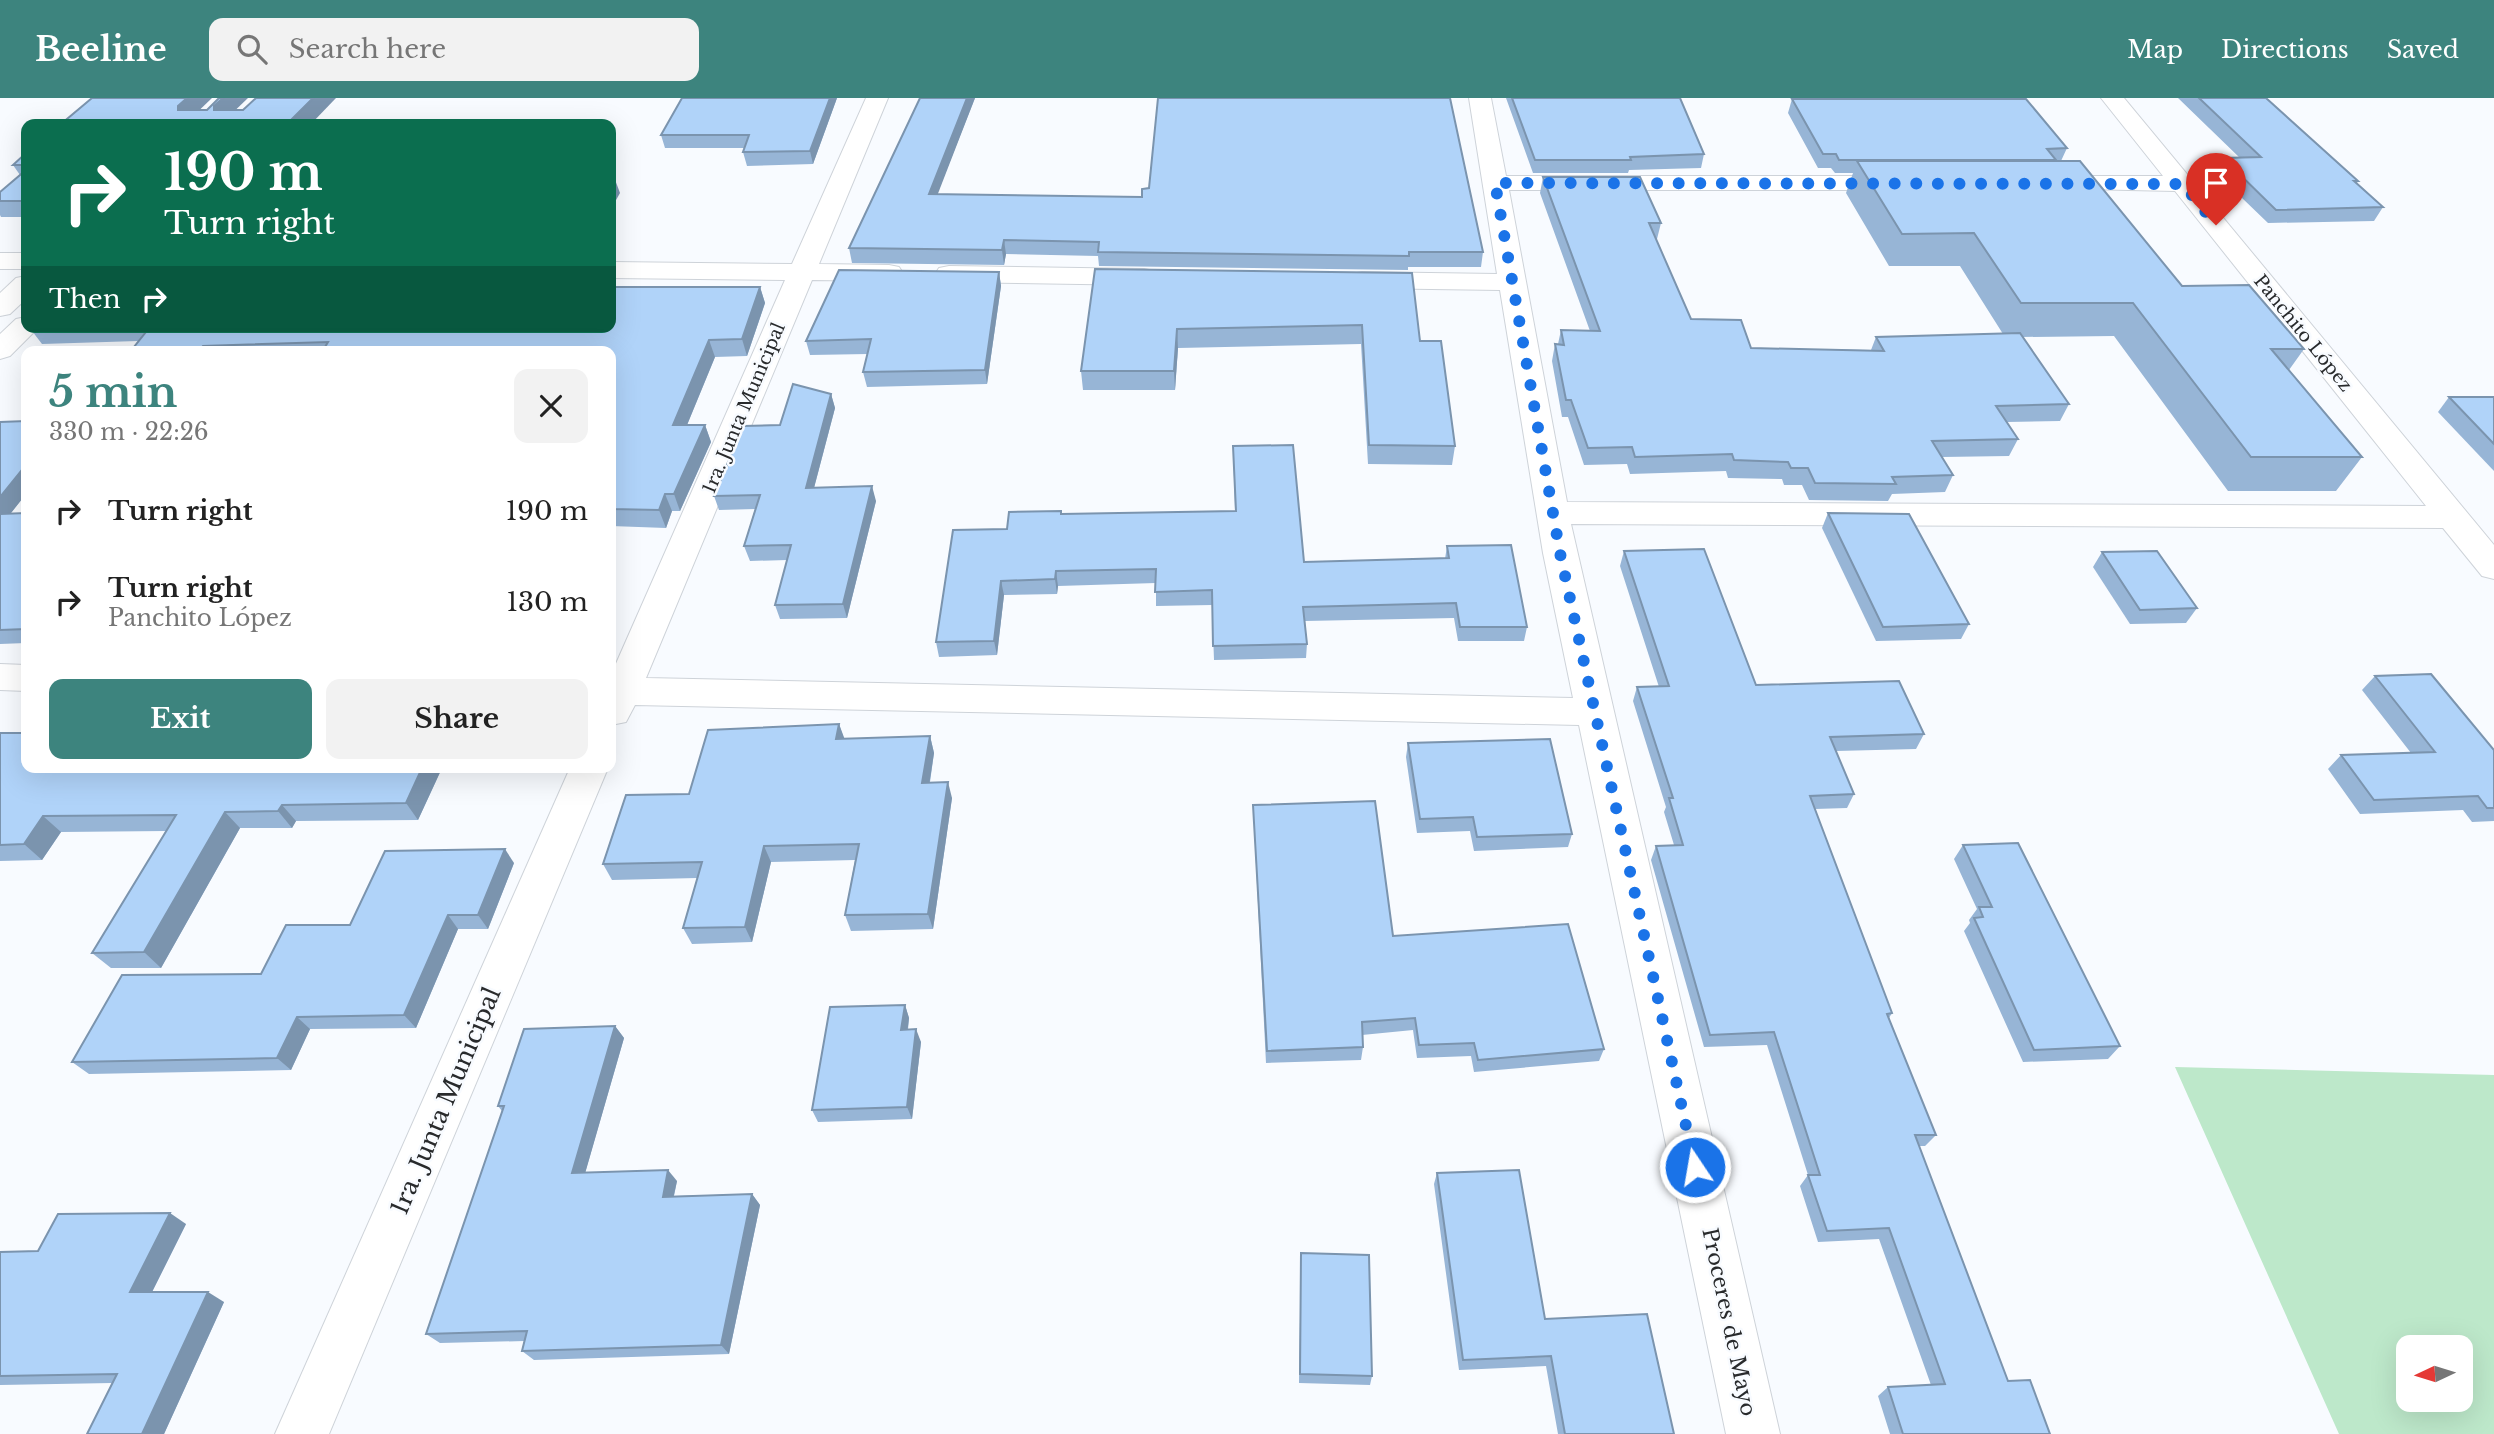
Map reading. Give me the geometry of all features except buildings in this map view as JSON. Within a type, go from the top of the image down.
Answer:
[{"type":"street","name":"1ra. Junta Municipal","points":[[616,695],[877,98]]},
{"type":"street","name":"Proceres de Mayo","points":[[1480,98],[1553,513],[1753,1434]]},
{"type":"street","name":"Panchito López","points":[[2112,98],[2494,568]]},
{"type":"street","points":[[1495,183],[1921,183]]},
{"type":"street","points":[[2018,183],[2183,184]]},
{"type":"street","points":[[0,261],[21,261]]},
{"type":"street","points":[[616,270],[1164,277]]},
{"type":"street","points":[[1331,280],[1512,282]]},
{"type":"street","points":[[0,308],[21,289]]},
{"type":"street","points":[[0,350],[21,330]]},
{"type":"street","points":[[1553,513],[2450,517]]},
{"type":"street","points":[[0,677],[21,678]]},
{"type":"street","points":[[616,700],[1596,712]]},
{"type":"street","name":"1ra. Junta Municipal","points":[[302,1434],[587,773]]},
{"type":"green space","points":[[2175,1067],[2494,1075],[2494,1434],[2339,1434]]},
{"type":"route","points":[[1695,1167],[1560,553],[1495,183],[2183,184],[2216,225]]}]
